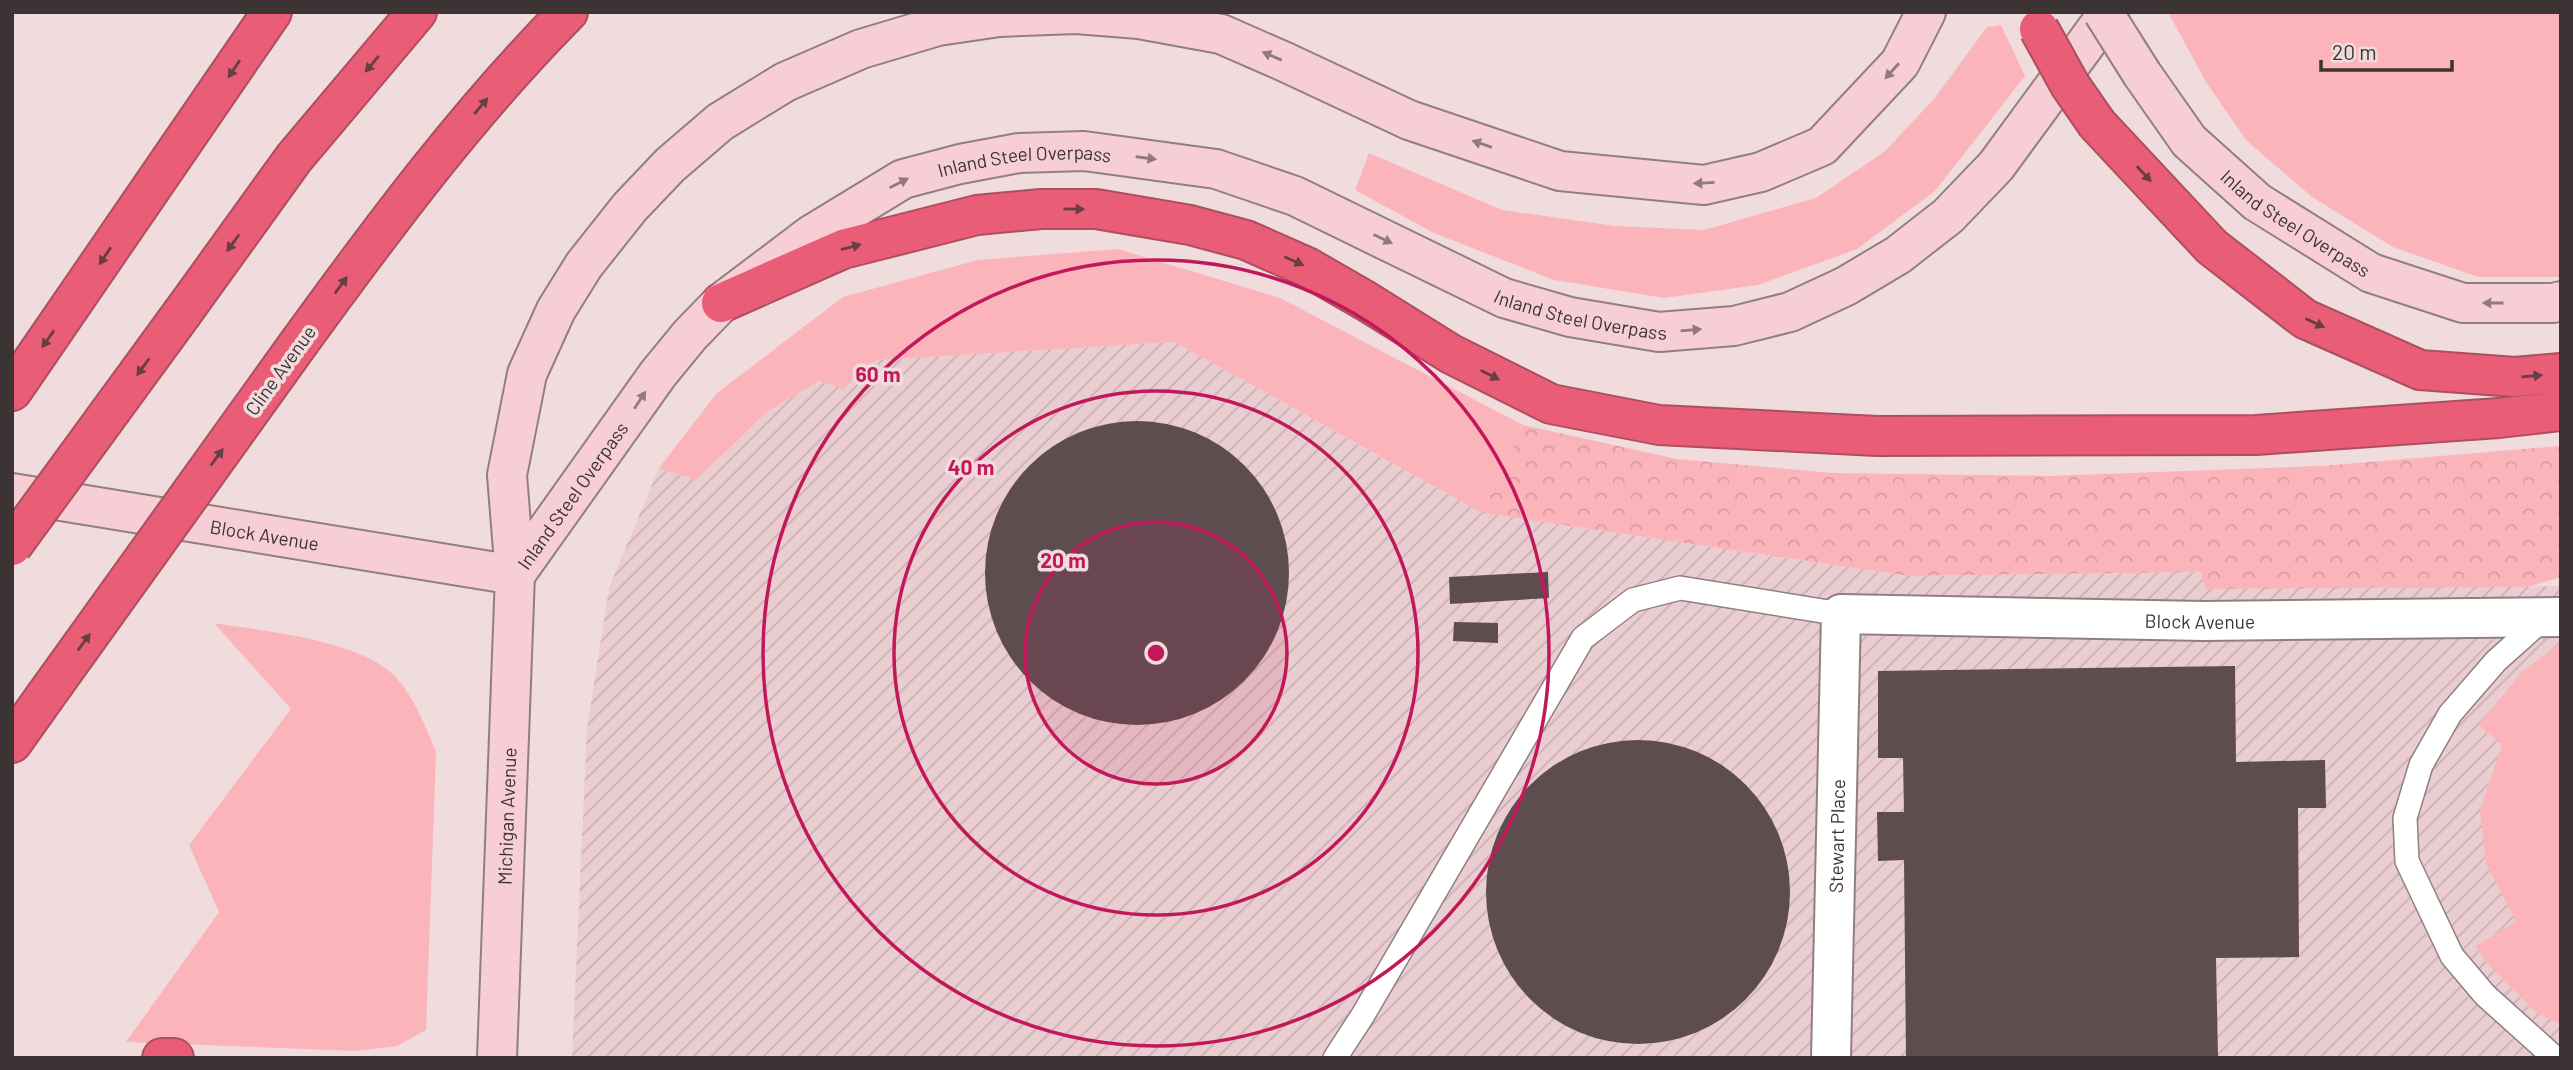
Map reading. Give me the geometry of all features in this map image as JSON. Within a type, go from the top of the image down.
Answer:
[{"type":"highway","points":[[12,391],[272,12]]},
{"type":"highway","name":"Cline Avenue","points":[[12,743],[301,340],[440,154],[493,92],[568,12]]},
{"type":"highway","points":[[12,546],[294,158],[410,17]]},
{"type":"highway","points":[[2037,20],[2070,85],[2097,124],[2212,247],[2305,319],[2420,370],[2515,377],[2561,373]]},
{"type":"highway","points":[[720,303],[843,249],[977,215],[1041,209],[1096,209],[1190,225],[1246,240],[1307,267],[1366,300],[1451,354],[1551,404],[1659,425],[1877,436],[2256,435],[2499,418],[2561,411]]},
{"type":"highway","points":[[162,1058],[174,1058]]},
{"type":"main road","name":"Inland Steel Overpass","points":[[515,575],[507,475],[527,374],[556,310],[584,265],[630,207],[670,165],[720,122],[785,82],[861,49],[938,26],[999,17],[1076,14],[1139,19],[1221,34],[1409,120],[1560,171],[1704,185],[1761,172],[1822,146],[1900,63],[1926,12]]},
{"type":"main road","name":"Inland Steel Overpass","points":[[2103,12],[2189,141],[2258,202],[2371,273],[2463,303],[2561,301]]},
{"type":"main road","name":"Inland Steel Overpass","points":[[515,575],[658,374],[720,303],[811,235],[903,179],[960,164],[1019,153],[1084,151],[1216,169],[1295,196],[1504,298],[1570,317],[1659,332],[1734,326],[1790,312],[1846,286],[1898,255],[1948,216],[1996,166],[2109,12]]},
{"type":"main road","name":"Block Avenue","points":[[12,493],[515,575]]},
{"type":"main road","name":"Michigan Avenue","points":[[497,1058],[515,575]]},
{"type":"street","name":"Block Avenue","points":[[1841,614],[2204,621],[2552,617]]},
{"type":"street","name":"Stewart Place","points":[[1831,1058],[1841,614]]},
{"type":"lane","points":[[1335,1058],[1363,1015],[1583,638],[1633,600],[1681,588],[1841,614]]},
{"type":"lane","points":[[2552,617],[2496,661],[2450,714],[2421,765],[2405,818],[2407,861],[2452,956],[2485,995],[2555,1058]]},
{"type":"shaded area","points":[[1175,342],[1482,513],[1909,576],[2201,572],[2207,589],[2561,586],[2561,1058],[572,1058],[587,729],[609,588],[659,468],[696,480],[768,411],[819,381],[844,388],[875,360]]},
{"type":"green space","points":[[2168,12],[2561,12],[2561,277],[2478,277],[2393,247],[2312,197],[2246,140],[2206,82]]},
{"type":"green space","points":[[2001,25],[2025,76],[1935,191],[1857,249],[1758,285],[1664,298],[1554,280],[1434,233],[1355,190],[1369,153],[1502,210],[1615,226],[1704,230],[1816,198],[1884,152],[1934,99],[1987,27]]},
{"type":"green space","points":[[1118,249],[1280,298],[1523,425],[1482,513],[1175,342],[876,360],[843,389],[819,381],[768,411],[696,480],[659,468],[717,393],[843,297],[978,260]]},
{"type":"green space","points":[[1523,425],[1677,459],[1832,473],[2048,476],[2321,466],[2561,446],[2561,577],[2528,587],[2206,589],[2201,572],[1909,576],[1482,513]]},
{"type":"green space","points":[[214,623],[313,640],[364,656],[384,667],[399,681],[416,706],[436,752],[426,1030],[397,1046],[356,1051],[126,1042],[219,912],[189,845],[291,709]]},
{"type":"green space","points":[[2561,643],[2561,1025],[2536,1012],[2491,968],[2475,947],[2516,921],[2486,864],[2480,810],[2502,745],[2478,725],[2522,672]]},
{"type":"building","points":[[1122,421],[1152,421],[1181,427],[1209,439],[1234,455],[1255,476],[1271,501],[1283,529],[1289,588],[1278,631],[1264,658],[1245,681],[1222,700],[1195,714],[1152,725],[1122,725],[1093,719],[1065,707],[1040,691],[1019,670],[1003,645],[991,617],[985,588],[985,558],[991,529],[1003,501],[1019,476],[1040,455],[1065,439],[1093,427]]},
{"type":"building","points":[[1548,572],[1549,598],[1450,604],[1449,577]]},
{"type":"building","points":[[1454,622],[1498,623],[1498,643],[1453,641]]},
{"type":"building","points":[[2235,666],[2236,762],[2325,760],[2326,808],[2298,808],[2299,957],[2216,958],[2218,1057],[1906,1058],[1904,860],[1878,861],[1877,812],[1904,812],[1903,758],[1878,758],[1878,671]]},
{"type":"building","points":[[1623,740],[1653,740],[1682,746],[1710,758],[1735,774],[1756,795],[1772,820],[1784,848],[1790,907],[1779,950],[1765,977],[1746,1000],[1723,1019],[1696,1033],[1653,1044],[1623,1044],[1594,1038],[1566,1026],[1541,1010],[1520,989],[1504,964],[1492,936],[1486,907],[1486,877],[1492,848],[1504,820],[1520,795],[1541,774],[1566,758],[1594,746]]}]
